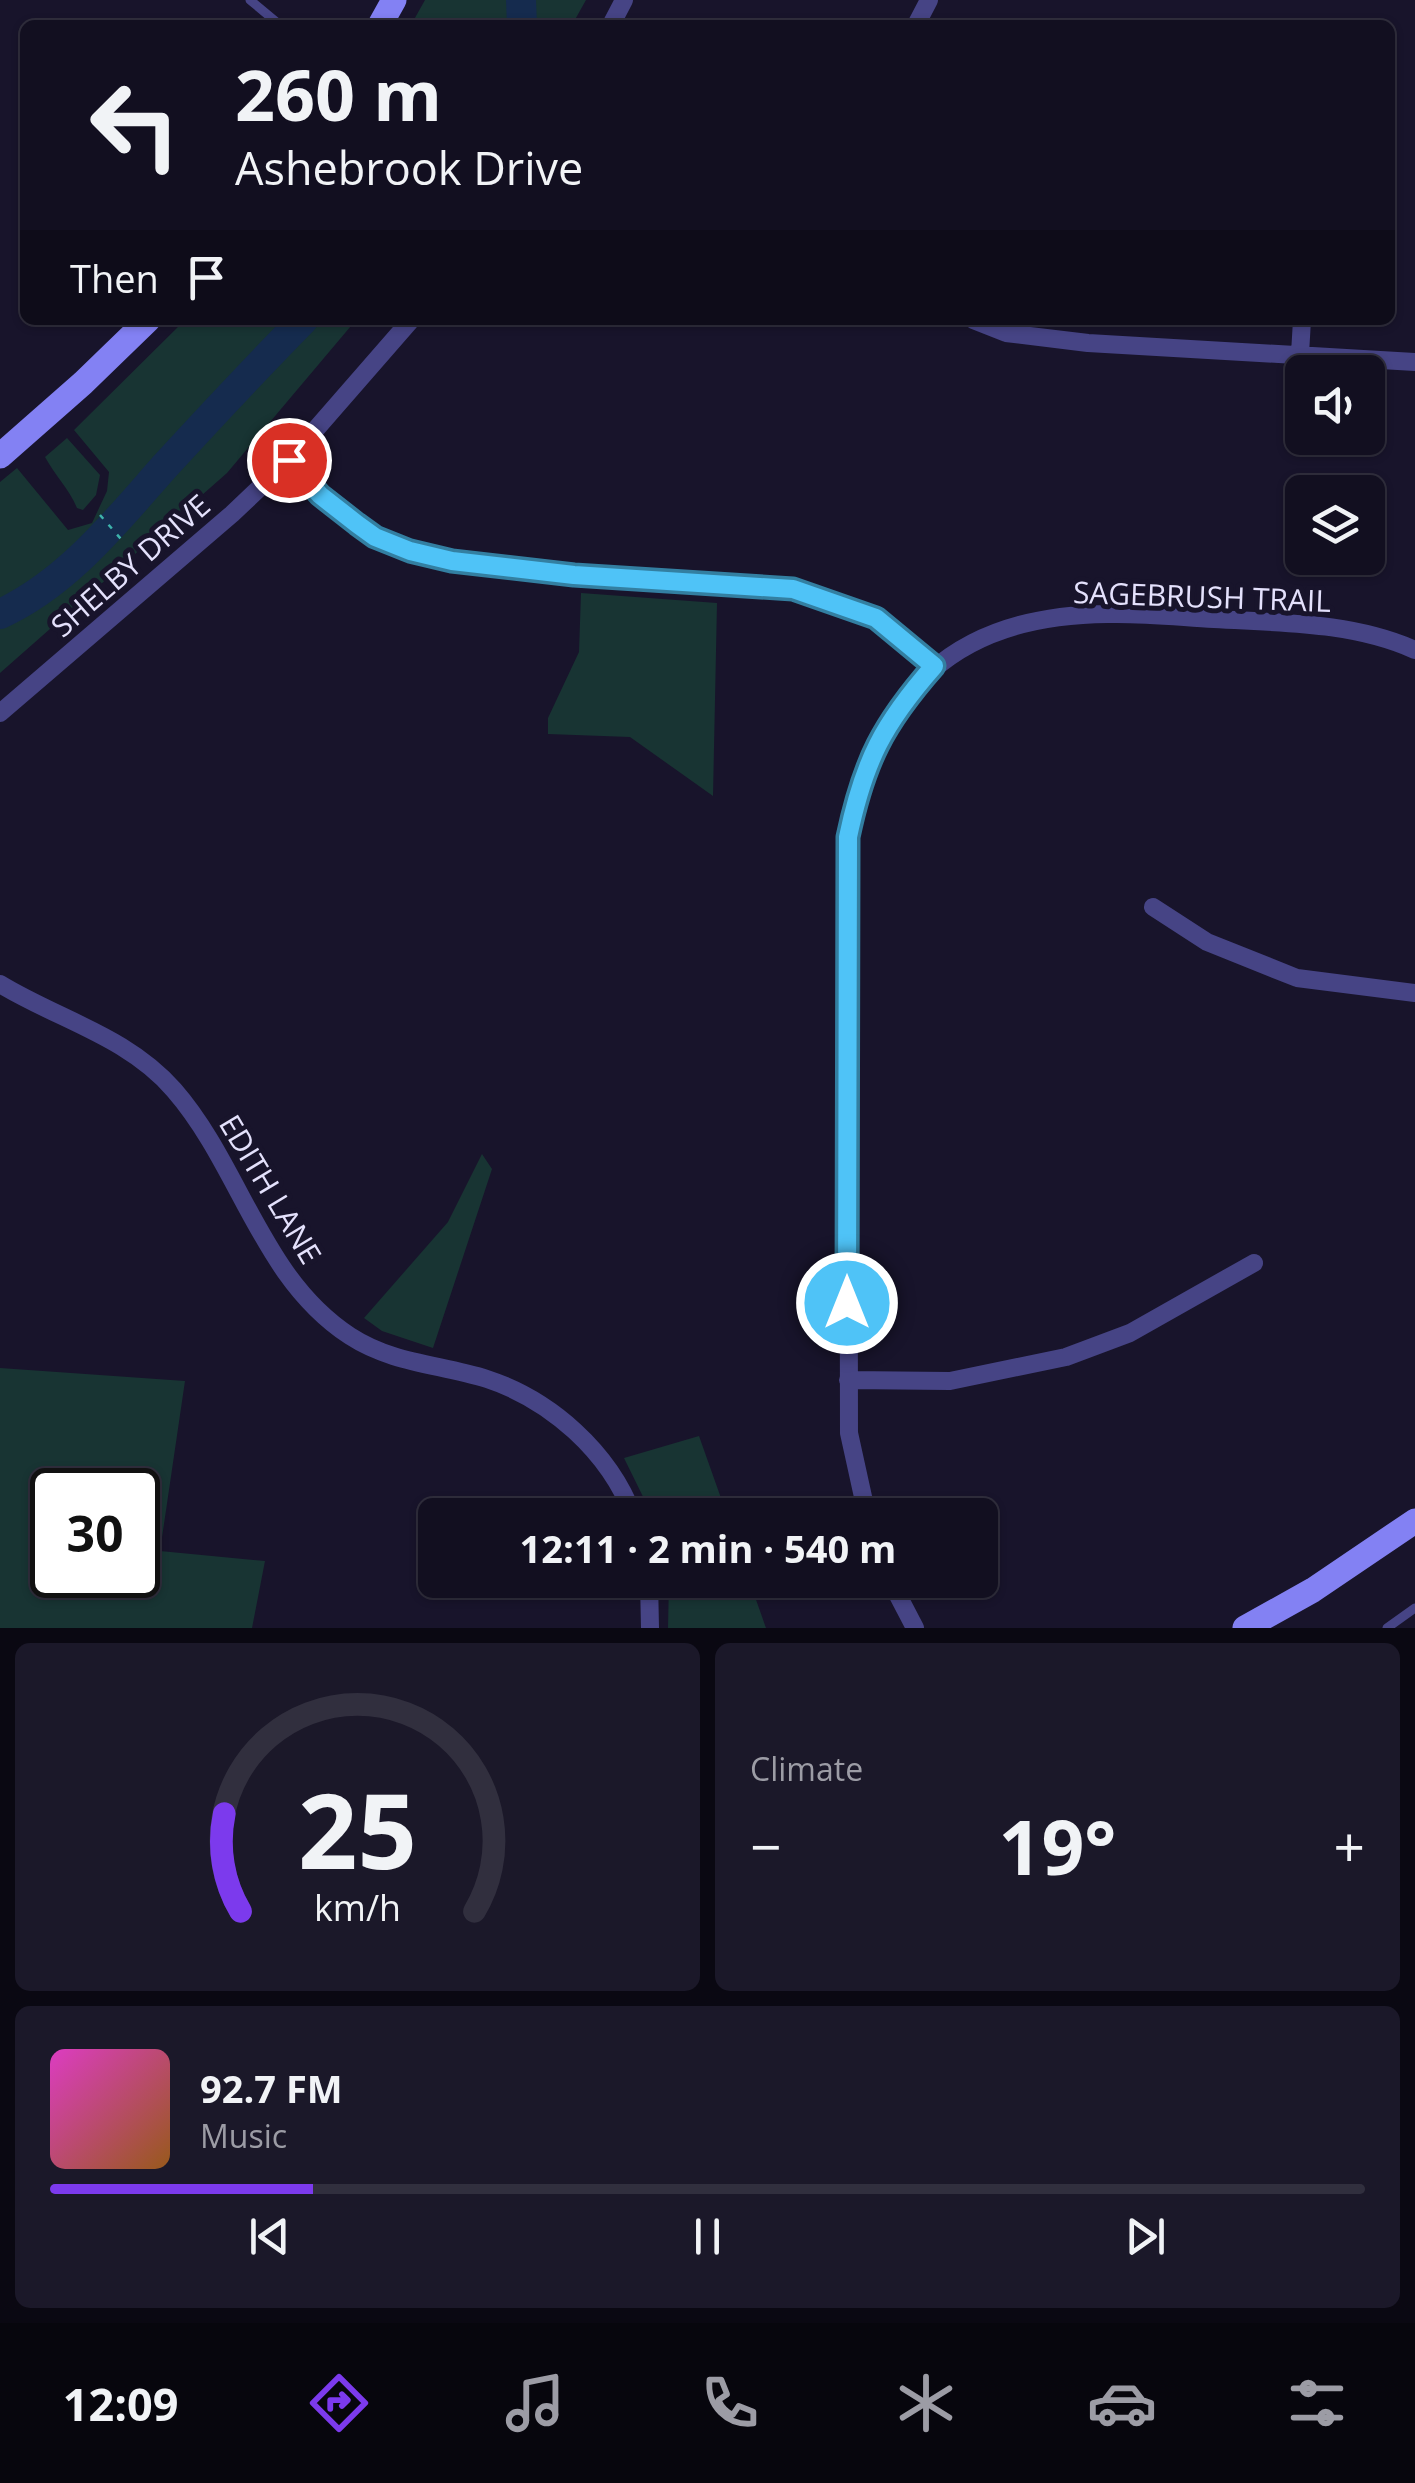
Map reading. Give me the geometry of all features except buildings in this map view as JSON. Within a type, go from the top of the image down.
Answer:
[{"type":"main road","points":[[0,456],[83,384],[143,325]]},
{"type":"main road","points":[[1245,1628],[1313,1590],[1415,1520]]},
{"type":"street","name":"SHELBY DRIVE","points":[[0,714],[289,460],[408,325]]},
{"type":"street","points":[[986,325],[1006,333],[1088,344],[1415,362]]},
{"type":"street","points":[[1300,354],[1302,325]]},
{"type":"street","points":[[289,460],[320,495],[357,524],[375,537],[410,551],[452,561],[574,575],[793,589],[876,618],[934,666]]},
{"type":"street","name":"SAGEBRUSH TRAIL","points":[[863,1498],[850,1433],[848,1380],[848,837],[859,787],[875,744],[901,704],[934,666],[971,642],[1052,618],[1107,614],[1348,630],[1384,636],[1415,650]]},
{"type":"street","points":[[1153,907],[1207,942],[1297,978],[1415,993]]},
{"type":"street","name":"EDITH LANE","points":[[0,984],[101,1033],[131,1052],[172,1088],[202,1126],[284,1273],[331,1321],[350,1336],[390,1356],[488,1380],[561,1418],[593,1449],[615,1477],[625,1498]]},
{"type":"street","points":[[848,1380],[950,1381],[1066,1358],[1130,1333],[1254,1262]]},
{"type":"street","points":[[649,1598],[650,1628]]},
{"type":"street","points":[[899,1598],[915,1628]]},
{"type":"lane","points":[[250,0],[274,20]]},
{"type":"lane","points":[[1387,1628],[1415,1608]]},
{"type":"path","points":[[100,514],[121,539]]},
{"type":"green space","points":[[425,0],[586,0],[575,20],[414,20]]},
{"type":"green space","points":[[180,325],[352,325],[227,473],[0,673],[0,482],[17,468],[68,530],[92,523],[107,491],[109,472],[74,430]]},
{"type":"green space","points":[[67,438],[100,475],[96,495],[83,510],[77,508],[45,457]]},
{"type":"green space","points":[[581,593],[717,603],[713,796],[630,737],[548,734],[548,718],[579,652]]},
{"type":"green space","points":[[482,1154],[492,1169],[433,1348],[382,1331],[364,1318],[448,1222]]},
{"type":"green space","points":[[0,1368],[185,1381],[160,1551],[265,1561],[252,1628],[0,1628]]},
{"type":"green space","points":[[699,1436],[721,1498],[644,1498],[624,1458]]},
{"type":"green space","points":[[669,1598],[755,1598],[766,1628],[668,1628]]},
{"type":"waterway","points":[[521,0],[522,20]]},
{"type":"waterway","points":[[0,614],[48,585],[90,549],[298,325]]},
{"type":"route","points":[[289,460],[320,495],[357,524],[375,537],[410,551],[452,561],[574,575],[793,589],[876,618],[934,666],[901,704],[875,744],[859,787],[848,837],[847,1303]]}]
